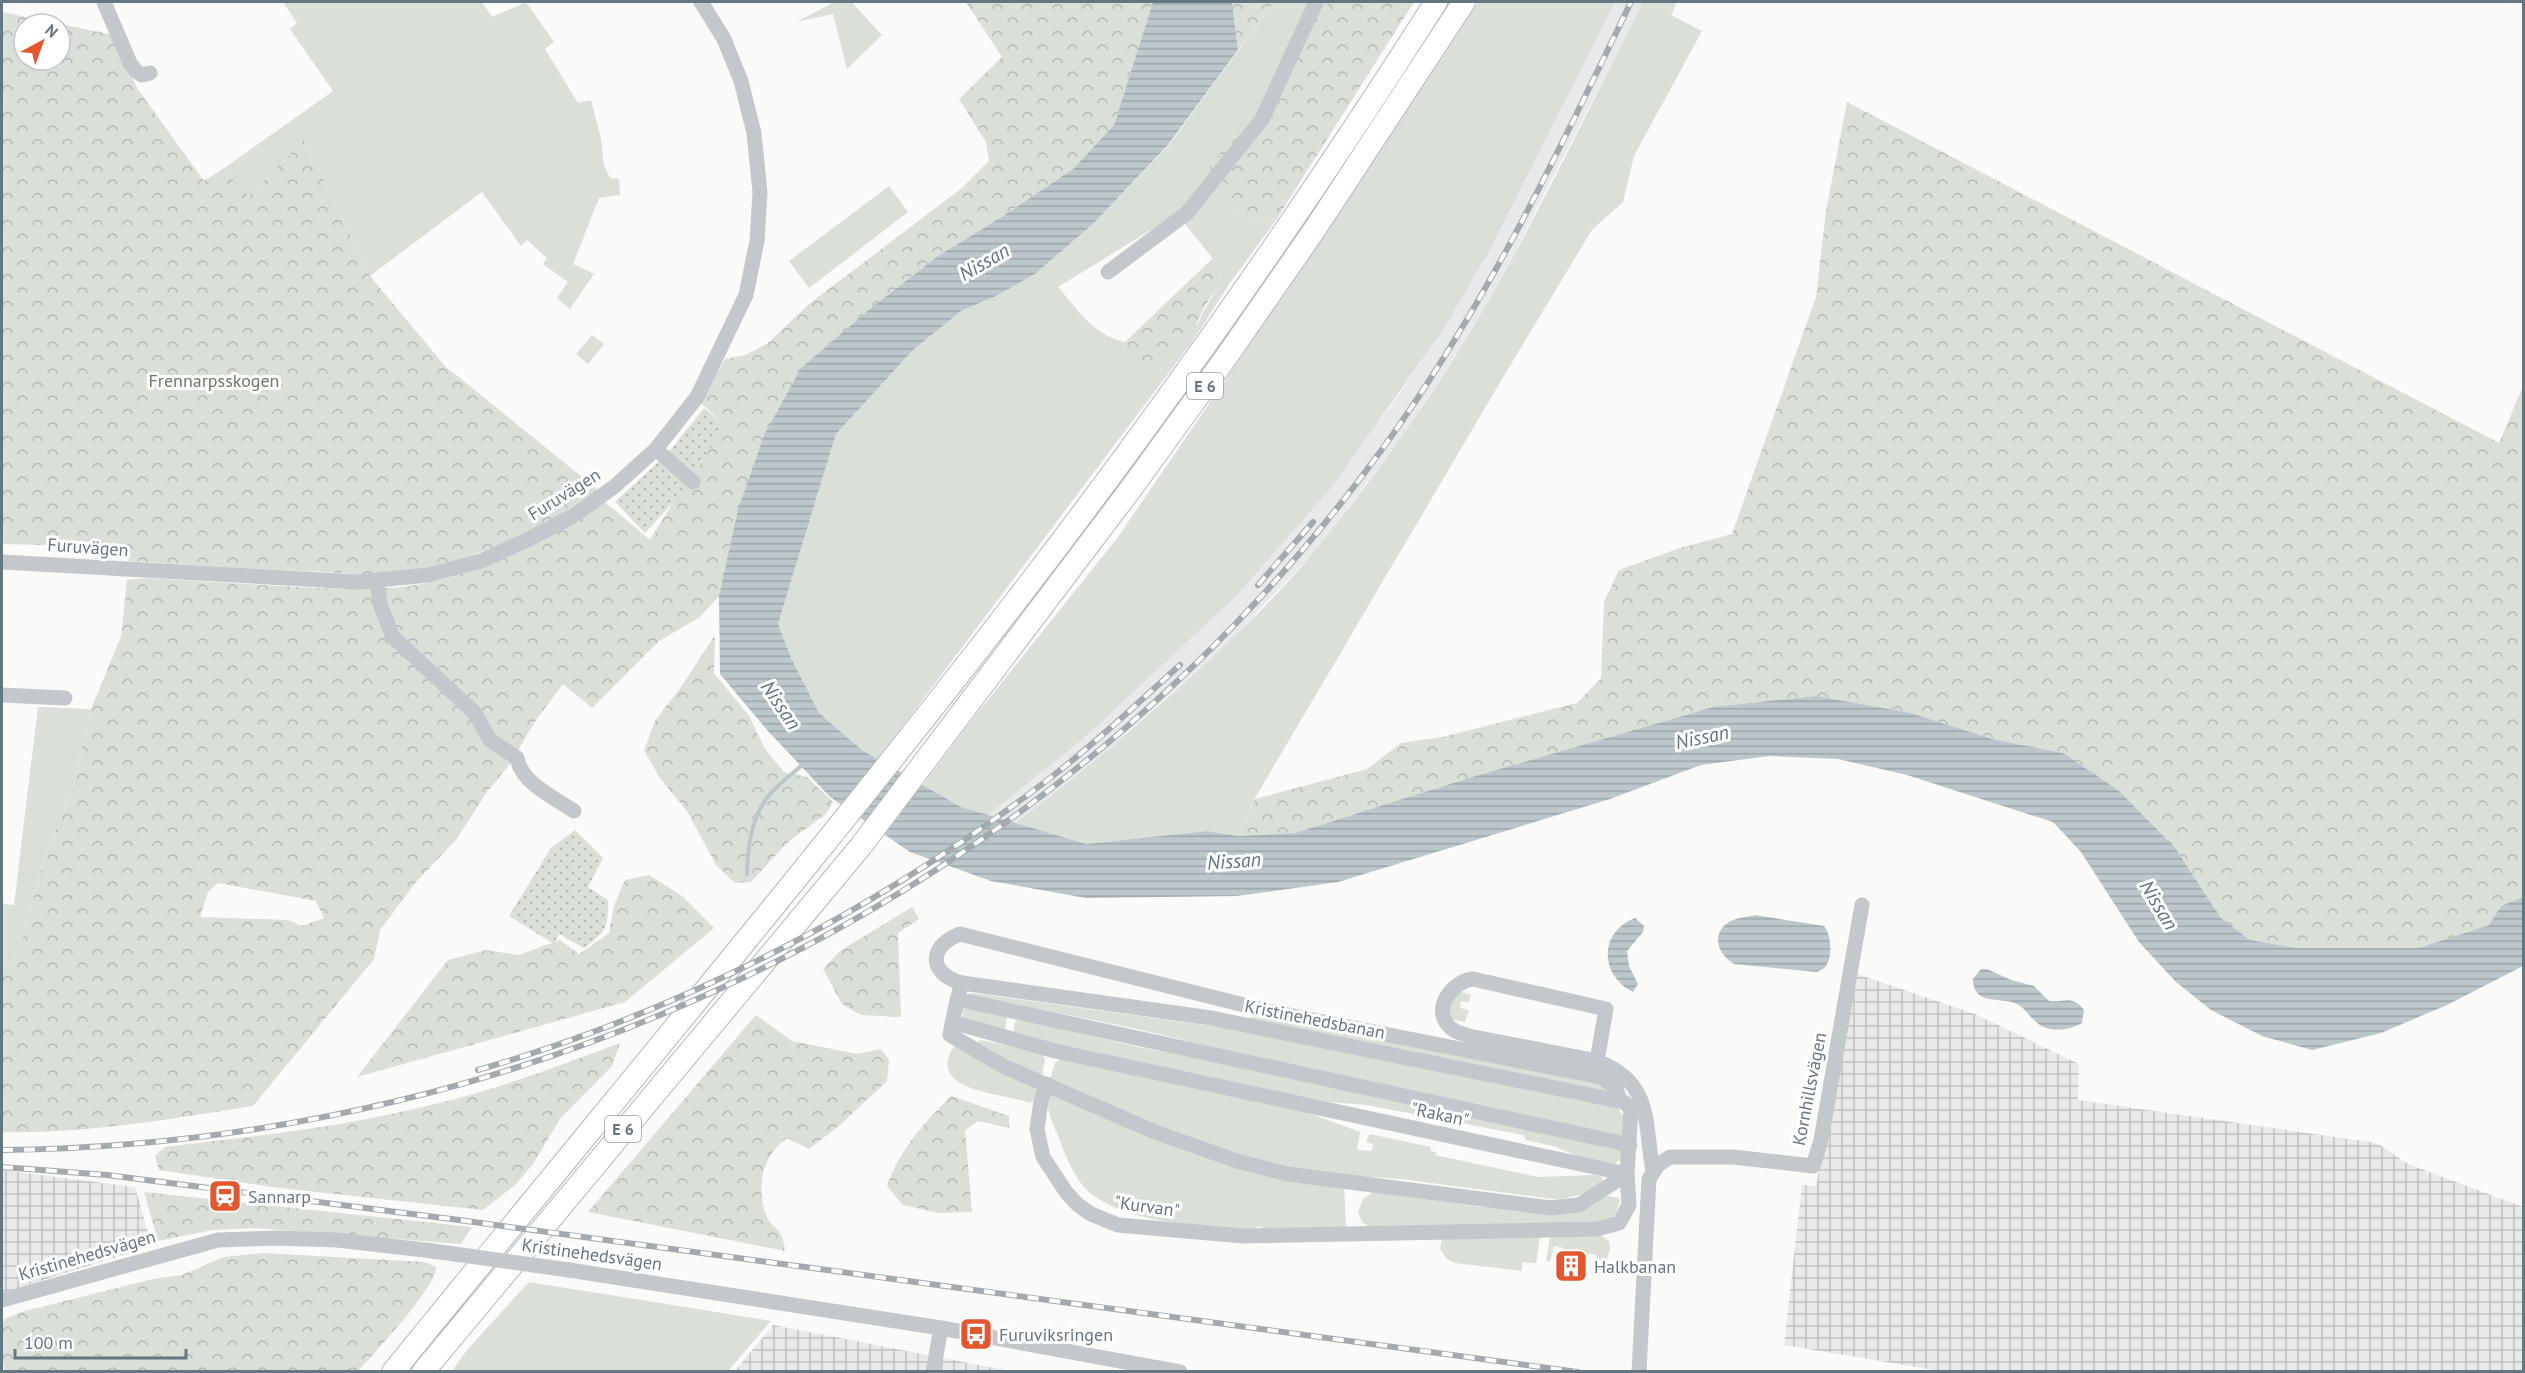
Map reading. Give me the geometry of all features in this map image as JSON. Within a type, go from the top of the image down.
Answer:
[{"type":"highway","name":"E 6","points":[[393,1371],[738,951],[1025,590],[1194,362],[1354,129],[1436,2]]},
{"type":"highway","name":"E 6","points":[[423,1371],[861,846],[1133,486],[1227,356],[1328,210],[1464,2]]},
{"type":"street","points":[[104,2],[130,63],[142,75],[150,73]]},
{"type":"street","name":"Furuvägen","points":[[2,562],[337,582],[377,582],[436,573],[481,561],[573,516],[615,486],[656,449],[697,397],[746,295],[757,241],[760,192],[754,134],[737,71],[724,39],[701,2]]},
{"type":"street","points":[[1108,272],[1187,213],[1262,119],[1316,2]]},
{"type":"street","points":[[656,449],[693,482]]},
{"type":"street","points":[[377,582],[380,603],[393,637],[480,718],[490,740],[517,758],[518,766],[533,782],[574,811]]},
{"type":"street","points":[[2,695],[65,698]]},
{"type":"street","name":"Kornhillsvägen","points":[[1653,1171],[1670,1157],[1733,1157],[1813,1166],[1821,1140],[1862,905]]},
{"type":"street","points":[[1597,1061],[1606,1009],[1473,979],[1463,980],[1448,993],[1443,1014],[1445,1023],[1453,1031],[1597,1061],[1614,1067],[1626,1077],[1630,1103],[1631,1109],[1627,1174],[1579,1205],[1551,1208],[1287,1174],[1201,1150],[1005,1067],[950,1035],[962,983],[945,976],[936,967],[936,959],[939,948],[944,942],[960,934],[1269,1011],[1601,1077],[1616,1088],[1630,1103],[1647,1119],[1653,1171],[1649,1179],[1639,1371]]},
{"type":"street","name":"Kristinehedsbanan","points":[[962,983],[1211,1018],[1630,1103]]},
{"type":"street","points":[[957,999],[1630,1145]]},
{"type":"street","name":"\"Rakan\"","points":[[952,1022],[1055,1051],[1627,1174]]},
{"type":"street","name":"\"Kurvan\"","points":[[1047,1084],[1041,1101],[1037,1130],[1043,1156],[1066,1192],[1078,1205],[1091,1214],[1118,1225],[1243,1236],[1610,1227],[1619,1223],[1629,1205],[1627,1174]]},
{"type":"street","name":"Kristinehedsvägen","points":[[2,1300],[218,1240],[276,1238],[338,1240],[569,1270],[941,1328],[1180,1371]]},
{"type":"street","points":[[933,1371],[941,1328]]},
{"type":"shaded area","points":[[1615,2],[1643,2],[1505,271],[1466,339],[1403,435],[1316,550],[1230,641],[1069,784],[1014,824],[988,815],[1083,739],[1385,414],[1442,332],[1490,250]]},
{"type":"shaded area","points":[[1854,973],[1975,1014],[2079,1064],[2078,1100],[2377,1143],[2408,1164],[2523,1207],[2523,1371],[1946,1372],[1784,1345],[1802,1185],[1816,1186]]},
{"type":"shaded area","points":[[2,1170],[135,1187],[152,1246],[2,1293]]},
{"type":"shaded area","points":[[773,1325],[1010,1371],[734,1372]]},
{"type":"green space","points":[[283,2],[482,2],[492,17],[526,2],[554,42],[545,49],[578,103],[591,100],[601,139],[604,165],[610,178],[619,179],[620,195],[599,198],[573,264],[594,274],[570,309],[557,298],[568,282],[543,264],[547,258],[527,240],[521,246],[482,192],[370,276],[304,140],[249,196],[223,169],[333,91],[290,29],[297,23]]},
{"type":"green space","points":[[835,2],[853,2],[882,35],[847,69],[833,14],[796,22]]},
{"type":"green space","points":[[966,2],[1153,2],[1114,125],[1073,169],[938,256],[871,308],[801,368],[764,435],[738,509],[719,596],[700,617],[659,641],[592,708],[563,684],[536,720],[510,764],[487,792],[456,840],[416,882],[380,930],[374,959],[253,1106],[96,1128],[2,1132],[2,980],[19,949],[46,854],[72,791],[91,709],[121,637],[127,580],[146,578],[349,589],[402,587],[437,581],[482,567],[545,538],[604,501],[650,540],[722,423],[700,402],[725,359],[746,355],[768,343],[809,304],[962,188],[989,161],[986,142],[959,99],[1002,57]],"holes":[[[218,883],[316,901],[324,918],[302,926],[288,920],[200,917],[208,892]]]},
{"type":"green space","points":[[1232,2],[1274,2],[1238,50]]},
{"type":"green space","points":[[1274,2],[1329,2],[1315,24],[1230,214],[1276,220],[1230,283],[1192,342],[878,759],[862,750],[819,713],[792,660],[778,624],[836,434],[913,350],[961,311],[998,295],[1035,274],[1094,223],[1168,146]],"holes":[[[1177,214],[1222,270],[1215,291],[1198,324],[1123,357],[1125,342],[1114,339],[1095,328],[1058,287]]]},
{"type":"green space","points":[[1329,2],[1414,2],[1276,220],[1230,214],[1207,172]]},
{"type":"green space","points":[[1478,2],[1615,2],[1490,250],[1442,332],[1330,489],[1236,596],[1083,739],[988,815],[961,807],[923,785],[967,726],[1118,537],[1313,251]]},
{"type":"green space","points":[[1643,2],[1677,2],[1671,15],[1702,31],[1634,156],[1623,202],[1592,230],[1255,798],[1238,836],[1207,831],[1086,844],[1014,824],[1117,742],[1231,639],[1301,567],[1357,497],[1432,392],[1491,296],[1558,171]]},
{"type":"green space","name":"Frennarpsskogen","points":[[2,12],[12,14],[12,72],[72,72],[72,26],[114,35],[137,88],[204,181],[223,169],[249,196],[304,140],[370,276],[445,366],[598,490],[551,520],[501,545],[448,563],[385,575],[128,561],[128,547],[2,544]]},
{"type":"green space","points":[[1847,102],[2499,443],[2523,386],[2523,897],[2501,906],[2489,925],[2420,948],[2297,948],[2250,940],[2220,917],[2176,849],[2063,753],[1992,739],[1816,696],[1713,707],[1472,777],[1295,833],[1238,836],[1255,799],[1367,769],[1401,743],[1442,737],[1577,703],[1601,678],[1604,602],[1619,570],[1680,548],[1732,534],[1816,297],[1826,211]]},
{"type":"green space","points":[[889,186],[908,212],[809,288],[789,261]]},
{"type":"green space","points":[[1213,258],[1222,270],[1219,282],[1186,342],[1172,355],[1151,364],[1123,357],[1125,342]]},
{"type":"green space","points":[[592,335],[604,344],[588,364],[576,354]]},
{"type":"green space","points":[[704,408],[724,425],[688,486],[645,533],[615,502],[668,453]]},
{"type":"green space","points":[[715,635],[714,673],[749,716],[765,749],[784,772],[807,777],[833,802],[826,814],[788,842],[751,882],[735,883],[716,865],[687,811],[659,777],[644,750],[655,721],[681,687]]},
{"type":"green space","points":[[38,707],[91,709],[72,791],[46,854],[19,949],[2,980],[2,904],[14,905]]},
{"type":"green space","points":[[575,830],[603,858],[588,887],[608,900],[605,928],[584,948],[559,934],[554,944],[509,916],[551,848]]},
{"type":"green space","points":[[649,875],[682,896],[714,928],[625,1002],[357,1077],[448,960],[486,950],[519,955],[560,940],[579,954],[609,933],[614,905],[625,880]]},
{"type":"green space","points":[[912,907],[919,919],[898,933],[901,1017],[861,1015],[842,1004],[823,969],[840,951]]},
{"type":"green space","points":[[1459,991],[1471,995],[1469,1002],[1461,1001],[1460,1008],[1469,1010],[1465,1022],[1451,1019],[1449,1004]]},
{"type":"green space","points":[[972,993],[1263,1033],[1617,1106],[1624,1117],[1625,1136],[1619,1138],[1226,1053],[1180,1039],[970,995]]},
{"type":"green space","points":[[970,1007],[1007,1017],[1004,1035],[963,1018],[962,1009]]},
{"type":"green space","points":[[1252,1014],[1600,1083],[1610,1093],[1251,1021]]},
{"type":"green space","points":[[756,1015],[792,1041],[857,1054],[881,1049],[889,1060],[887,1081],[840,1125],[809,1149],[787,1138],[772,1153],[767,1162],[763,1172],[763,1204],[768,1220],[782,1236],[785,1251],[588,1212]]},
{"type":"green space","points":[[1019,1019],[1138,1047],[1230,1064],[1617,1148],[1622,1151],[1621,1158],[1615,1164],[1596,1164],[1556,1147],[1526,1140],[1523,1135],[1367,1105],[1304,1100],[1013,1034],[1015,1022]]},
{"type":"green space","points":[[980,1040],[1041,1052],[1045,1059],[1042,1076],[991,1055],[977,1043]]},
{"type":"green space","points":[[620,1043],[612,1066],[560,1119],[533,1164],[515,1185],[483,1210],[279,1188],[159,1170],[155,1156],[165,1147],[305,1129],[409,1110],[511,1083]]},
{"type":"green space","points":[[954,1046],[1039,1085],[1036,1099],[1030,1103],[987,1093],[959,1082],[950,1073],[948,1062]]},
{"type":"green space","points":[[1062,1057],[1303,1111],[1360,1132],[1357,1150],[1372,1151],[1373,1144],[1366,1142],[1370,1134],[1431,1147],[1430,1151],[1436,1152],[1435,1155],[1538,1177],[1595,1175],[1602,1177],[1602,1181],[1589,1192],[1560,1200],[1401,1179],[1312,1173],[1221,1153],[1050,1079],[1055,1063]]},
{"type":"green space","points":[[1048,1094],[1155,1138],[1344,1186],[1346,1229],[1264,1231],[1260,1226],[1255,1230],[1192,1225],[1147,1218],[1107,1204],[1085,1188],[1072,1169],[1051,1118]]},
{"type":"green space","points":[[951,1096],[1009,1116],[1009,1128],[978,1121],[965,1130],[972,1212],[939,1213],[903,1205],[887,1186],[892,1173],[914,1137]]},
{"type":"green space","points":[[144,1192],[472,1227],[461,1244],[253,1228],[213,1230],[158,1241]]},
{"type":"green space","points":[[1373,1192],[1481,1207],[1607,1196],[1620,1200],[1616,1213],[1607,1222],[1370,1228],[1362,1222],[1358,1212],[1363,1199]]},
{"type":"green space","points":[[1600,1235],[1609,1241],[1610,1249],[1606,1262],[1596,1262],[1596,1255],[1579,1252],[1578,1257],[1563,1254],[1564,1248],[1554,1246],[1550,1262],[1546,1261],[1550,1238],[1553,1236]]},
{"type":"green space","points":[[1540,1237],[1536,1263],[1522,1262],[1522,1271],[1455,1263],[1447,1259],[1440,1249],[1442,1238]]},
{"type":"green space","points":[[264,1253],[425,1262],[436,1267],[427,1289],[416,1304],[358,1371],[5,1371],[2,1361],[2,1324],[5,1319],[21,1312],[153,1279],[182,1275],[224,1257]]},
{"type":"green space","points":[[529,1282],[771,1321],[728,1371],[452,1371],[467,1350]]},
{"type":"water","name":"Nissan","points":[[1153,2],[1232,2],[1238,50],[1167,146],[1094,223],[1035,274],[998,295],[961,311],[913,350],[836,434],[778,624],[792,660],[819,713],[862,750],[961,807],[1086,844],[1207,831],[1238,836],[1295,833],[1472,777],[1713,707],[1816,696],[1910,713],[1992,739],[2063,753],[2119,791],[2176,849],[2220,917],[2250,940],[2297,948],[2419,948],[2489,925],[2501,906],[2523,897],[2523,966],[2447,1005],[2381,1033],[2312,1050],[2262,1036],[2211,1010],[2176,982],[2139,942],[2081,852],[2053,822],[1907,775],[1838,759],[1769,756],[1701,765],[1610,799],[1338,882],[1237,896],[1086,898],[991,881],[910,852],[830,797],[768,731],[720,674],[719,596],[738,509],[764,435],[801,368],[871,308],[938,256],[1073,169],[1114,125]]},
{"type":"water","points":[[1755,915],[1824,926],[1830,945],[1830,957],[1826,966],[1817,972],[1734,964],[1721,951],[1718,940],[1721,929],[1733,920]]},
{"type":"water","points":[[1635,918],[1644,926],[1643,932],[1627,951],[1629,966],[1638,984],[1633,992],[1622,985],[1614,975],[1609,965],[1608,954],[1615,933]]},
{"type":"water","points":[[1981,969],[1987,969],[2011,980],[2034,986],[2049,1001],[2075,1002],[2084,1010],[2082,1023],[2057,1030],[2045,1028],[2017,1004],[1983,997],[1974,988],[1973,979]]},
{"type":"waterway","points":[[747,874],[753,825],[761,807],[774,790],[801,766]]},
{"type":"railway","points":[[2,1150],[204,1136],[401,1100],[593,1041],[776,962],[949,862],[1109,742],[1254,604],[1383,448],[1420,395],[1486,286],[1547,174],[1631,2]]},
{"type":"railway","points":[[1258,585],[1313,522]]},
{"type":"railway","points":[[478,1070],[555,1046],[706,985],[780,950],[852,910],[922,868],[989,823],[1054,775],[1180,665]]},
{"type":"railway","points":[[2,1167],[107,1175],[459,1220],[1578,1372]]},
{"type":"place","name":"Sannarp","points":[[225,1196]]},
{"type":"place","name":"Halkbanan","points":[[1571,1266]]},
{"type":"place","name":"Furuviksringen","points":[[976,1334]]}]
